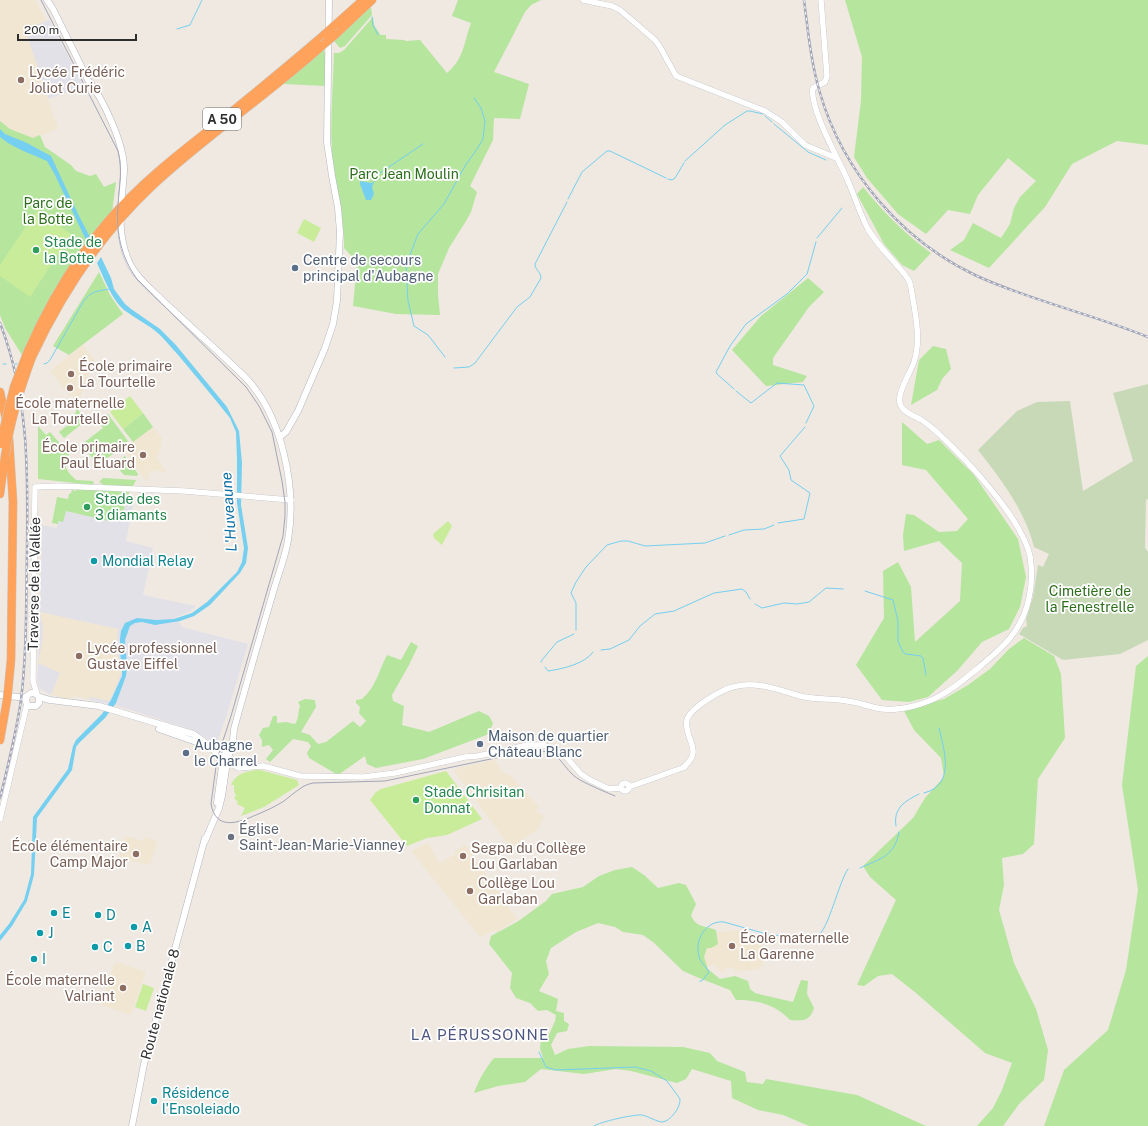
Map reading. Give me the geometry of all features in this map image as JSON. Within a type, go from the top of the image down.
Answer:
[{"type":"highway","name":"A 50","points":[[0,494],[11,422],[30,354],[43,317],[62,284],[92,240],[120,205],[147,181],[279,73],[363,0]]},
{"type":"highway","name":"A 50","points":[[0,444],[14,387],[30,354],[87,259],[150,187],[303,64],[372,0]]},
{"type":"highway","points":[[0,392],[10,442],[13,502],[11,660],[0,740]]},
{"type":"main road","name":"Route nationale 8","points":[[47,0],[53,9],[88,80],[95,89],[110,120],[122,151],[123,159],[120,205],[117,224],[131,266],[138,277],[253,386],[272,417],[280,437],[291,500],[288,540],[225,760],[216,806],[206,834],[144,1064],[132,1126]]},
{"type":"main road","points":[[280,437],[286,432],[298,411],[325,348],[333,324],[337,301],[340,232],[338,208],[327,142],[329,0]]},
{"type":"main road","points":[[5,695],[27,696],[31,693],[38,698],[56,702],[98,707],[193,734],[201,738],[206,745],[225,760]]},
{"type":"main road","points":[[27,696],[29,706],[36,706],[38,698]]},
{"type":"street","points":[[583,0],[612,6],[620,10],[651,37],[660,47],[676,76],[765,111],[782,122],[805,145],[836,158]]},
{"type":"street","points":[[225,760],[239,768],[263,766],[300,776],[363,777],[395,773],[465,757],[478,756],[528,745],[543,745],[558,750],[590,780],[609,789],[617,789],[621,788],[624,783],[627,784],[628,787],[682,768],[688,763],[693,754],[693,749],[690,733],[686,727],[688,717],[696,707],[728,688],[737,685],[762,685],[815,699],[858,702],[880,709],[901,709],[941,696],[958,684],[1003,646],[1020,625],[1030,596],[1032,580],[1030,557],[1021,535],[1009,514],[982,480],[940,435],[925,422],[904,410],[901,405],[900,398],[911,370],[916,350],[917,318],[910,281],[868,230],[813,101],[813,88],[825,82],[827,76],[821,0]]},
{"type":"street","name":"Traverse de la Vallée","points":[[38,698],[33,680],[35,487],[58,486],[184,491],[291,500]]},
{"type":"street","name":"Traverse de la Vallée","points":[[27,696],[33,680]]},
{"type":"street","points":[[0,819],[29,706]]},
{"type":"shaded area","name":"Lycée Frédéric Joliot Curie","points":[[0,0],[35,0],[46,21],[25,29],[58,129],[33,138],[10,129],[0,121]]},
{"type":"shaded area","points":[[49,20],[84,86],[48,99],[24,28]]},
{"type":"shaded area","name":"École primaire La Tourtelle","points":[[83,345],[94,360],[84,386],[81,386],[80,388],[83,389],[78,403],[71,395],[70,396],[50,371]]},
{"type":"shaded area","name":"École primaire Paul Éluard","points":[[153,427],[162,438],[157,458],[167,473],[152,470],[149,473],[147,482],[123,449]]},
{"type":"shaded area","points":[[126,499],[134,501],[126,541],[153,548],[143,595],[196,606],[189,612],[177,617],[182,627],[248,644],[216,746],[204,736],[190,729],[124,708],[88,699],[75,696],[70,699],[51,695],[39,687],[37,679],[42,525],[57,528],[58,521],[66,511],[113,522],[123,513]]},
{"type":"shaded area","name":"Lycée professionnel Gustave Eiffel","points":[[40,612],[118,629],[116,652],[120,660],[122,671],[109,701],[91,697],[88,699],[75,696],[70,699],[51,695],[60,673],[38,663],[42,644],[43,628]]},
{"type":"shaded area","points":[[495,760],[502,771],[512,777],[538,806],[536,811],[544,817],[538,829],[511,848],[454,771],[456,768]]},
{"type":"shaded area","name":"École élémentaire Camp Major","points":[[125,836],[143,841],[144,837],[157,841],[150,865],[119,858]]},
{"type":"shaded area","name":"Collège Lou Garlaban","points":[[428,843],[439,863],[456,854],[455,851],[465,845],[517,919],[497,932],[495,930],[480,937],[411,851]]},
{"type":"shaded area","name":"École maternelle La Garenne","points":[[739,930],[739,938],[762,938],[763,967],[760,966],[759,969],[735,972],[735,969],[732,968],[724,969],[724,972],[721,972],[716,965],[708,966],[702,961],[704,934]]},
{"type":"shaded area","name":"École maternelle Valriant","points":[[119,963],[146,972],[131,1015],[101,1005],[114,964]]},
{"type":"green space","name":"Parc Jean Moulin","points":[[458,0],[541,0],[531,5],[525,12],[494,72],[529,84],[520,119],[494,118],[493,140],[470,186],[477,192],[471,212],[449,248],[438,274],[440,315],[396,314],[353,306],[357,262],[344,248],[343,226],[334,175],[332,150],[331,122],[334,53],[339,53],[344,50],[373,17],[374,25],[380,35],[386,35],[386,39],[406,41],[420,40],[447,73],[453,68],[463,50],[471,23],[452,16]]},
{"type":"green space","points":[[845,0],[1148,0],[1148,145],[1117,141],[1072,164],[1045,207],[989,268],[950,250],[964,240],[973,223],[1001,238],[1010,224],[1014,208],[1020,197],[1036,181],[1008,158],[978,195],[970,214],[948,210],[926,234],[898,214],[867,178],[854,157],[861,101],[862,57]]},
{"type":"green space","points":[[371,7],[372,15],[345,46],[340,48],[334,41]]},
{"type":"green space","points":[[324,48],[326,62],[325,86],[284,84]]},
{"type":"green space","name":"Parc de la Botte","points":[[0,121],[10,129],[33,138],[40,135],[45,147],[71,165],[76,171],[90,176],[96,174],[104,187],[116,182],[112,212],[86,242],[63,276],[43,310],[22,355],[5,328],[0,315]]},
{"type":"green space","points":[[863,187],[895,222],[931,253],[914,271],[902,265],[884,244],[857,194]]},
{"type":"green space","name":"Stade de la Botte","points":[[37,210],[71,234],[30,297],[0,276],[0,265]]},
{"type":"green space","points":[[304,219],[321,228],[314,242],[297,233]]},
{"type":"green space","points":[[99,272],[110,295],[123,314],[69,355],[53,346]]},
{"type":"green space","points":[[808,278],[824,292],[809,307],[773,358],[773,365],[807,376],[803,382],[766,386],[732,350],[761,316]]},
{"type":"green space","points":[[933,346],[946,349],[951,369],[942,379],[937,390],[911,405],[919,360]]},
{"type":"green space","name":"Cimetière de la Fenestrelle","points":[[1148,384],[1148,499],[1146,500],[1145,548],[1148,552],[1148,640],[1120,654],[1063,660],[1019,634],[1023,628],[1027,626],[1026,619],[1033,597],[1038,565],[1043,567],[1049,554],[1034,547],[1025,521],[1018,508],[995,472],[978,450],[1017,411],[1037,402],[1070,401],[1083,491],[1133,461],[1113,393]]},
{"type":"green space","points":[[130,396],[143,413],[123,429],[110,412]]},
{"type":"green space","points":[[78,406],[83,423],[64,438],[59,432],[72,422]]},
{"type":"green space","points":[[143,413],[153,427],[133,442],[123,429]]},
{"type":"green space","points":[[108,414],[128,441],[122,446],[123,447],[97,465],[82,444],[103,428],[99,422]]},
{"type":"green space","points":[[902,422],[927,444],[939,440],[974,475],[1018,539],[1026,577],[1020,607],[1009,629],[982,642],[957,671],[928,697],[909,702],[882,700],[856,665],[884,618],[883,571],[898,562],[911,587],[915,642],[960,601],[962,563],[939,541],[904,551],[903,535],[906,514],[914,515],[939,532],[957,531],[968,519],[926,470],[902,465]]},
{"type":"green space","points":[[38,426],[46,435],[50,432],[69,454],[66,462],[67,466],[65,467],[70,474],[76,480],[93,481],[93,485],[38,479]]},
{"type":"green space","points":[[125,456],[138,474],[137,476],[124,475],[114,464]]},
{"type":"green space","points":[[103,478],[136,480],[133,486],[130,487],[104,485],[99,482]]},
{"type":"green space","points":[[77,488],[129,492],[129,498],[134,501],[126,500],[123,513],[113,522],[66,511],[63,522],[58,521],[58,524],[52,523],[57,497],[68,499],[72,490],[76,491]]},
{"type":"green space","points":[[448,521],[452,526],[442,545],[434,538],[433,534]]},
{"type":"green space","points":[[1024,638],[1054,656],[1061,674],[1065,738],[1038,779],[1034,844],[1023,854],[1002,858],[1004,885],[999,910],[1014,963],[1036,1009],[1048,1050],[1044,1080],[1019,1104],[1003,1126],[977,1126],[993,1108],[1002,1090],[1012,1063],[985,1053],[892,974],[878,976],[864,986],[857,985],[896,900],[870,877],[863,866],[913,818],[925,798],[944,777],[941,758],[914,730],[904,711],[944,699],[968,685],[990,669],[1009,649]]},
{"type":"green space","points":[[411,642],[418,646],[392,695],[393,701],[404,706],[402,725],[429,732],[479,711],[489,716],[493,723],[489,734],[423,759],[376,768],[367,764],[365,756],[338,775],[309,758],[307,753],[311,746],[308,742],[293,739],[270,762],[266,759],[273,750],[269,745],[262,747],[262,740],[259,735],[263,728],[269,727],[273,716],[277,716],[277,723],[286,722],[295,724],[300,706],[298,702],[305,699],[315,700],[316,707],[301,732],[310,735],[318,744],[326,742],[353,721],[360,727],[366,721],[359,713],[360,707],[356,703],[356,700],[362,699],[371,689],[387,655],[401,660]]},
{"type":"green space","points":[[1148,656],[1148,1126],[1044,1126],[1064,1070],[1108,1030],[1126,970],[1138,890],[1122,785],[1136,666]]},
{"type":"green space","points":[[260,770],[297,780],[299,785],[264,807],[241,816],[245,808],[237,804],[238,802],[234,798],[236,796],[234,785],[231,785],[233,781],[242,773]]},
{"type":"green space","points":[[446,771],[482,819],[447,835],[427,838],[407,846],[370,800],[376,792],[381,789]]},
{"type":"green space","points":[[632,867],[644,875],[658,888],[679,883],[686,885],[696,904],[691,915],[695,922],[701,926],[716,930],[718,944],[711,948],[707,948],[704,957],[708,969],[720,979],[735,976],[748,981],[750,989],[755,993],[793,1002],[801,980],[808,981],[807,994],[814,1008],[808,1018],[790,1020],[778,1010],[765,1004],[736,1000],[730,990],[683,971],[653,942],[643,935],[623,932],[615,927],[598,923],[576,932],[551,948],[546,961],[549,974],[539,991],[558,999],[556,1011],[564,1013],[564,1021],[569,1024],[567,1031],[557,1033],[551,1045],[555,1055],[568,1049],[589,1046],[683,1047],[710,1053],[717,1061],[745,1072],[747,1082],[763,1084],[766,1079],[857,1095],[926,1126],[809,1126],[783,1115],[758,1110],[732,1098],[731,1081],[692,1069],[686,1079],[677,1083],[631,1071],[616,1069],[584,1074],[541,1069],[525,1082],[498,1086],[474,1093],[482,1074],[494,1058],[543,1058],[540,1048],[541,1039],[548,1037],[556,1015],[547,1010],[538,1011],[530,1003],[516,998],[510,988],[512,973],[489,944],[491,936],[517,922],[546,901],[552,894],[583,887],[599,876],[615,870]]},
{"type":"green space","points":[[143,984],[154,988],[146,1011],[135,1007]]},
{"type":"water","points":[[0,129],[5,134],[27,143],[51,156],[90,237],[87,242],[47,161],[5,141],[0,137]]},
{"type":"water","points":[[360,181],[371,183],[374,182],[372,187],[374,194],[371,200],[366,200]]},
{"type":"water","points":[[101,257],[111,278],[114,289],[125,304],[160,329],[175,344],[227,407],[239,431],[242,463],[241,505],[248,548],[246,563],[240,573],[210,605],[194,616],[180,621],[155,625],[142,622],[135,623],[130,626],[125,640],[127,666],[126,676],[116,703],[105,718],[76,747],[72,770],[37,818],[34,875],[27,901],[12,926],[0,941],[0,935],[9,924],[24,900],[31,874],[33,817],[68,769],[73,746],[76,740],[102,714],[111,700],[122,676],[120,639],[121,631],[125,623],[137,618],[156,620],[174,619],[192,613],[207,602],[237,572],[242,562],[244,548],[237,503],[236,432],[230,418],[162,337],[117,303],[109,290],[97,263]]},
{"type":"waterway","points":[[177,29],[190,25],[202,0]]},
{"type":"waterway","points":[[372,17],[373,25],[378,35]]},
{"type":"waterway","points":[[445,357],[428,335],[414,326],[408,301],[406,265],[418,234],[444,204],[465,166],[483,139],[485,121],[481,108],[474,98]]},
{"type":"waterway","points":[[685,161],[725,125],[747,111],[763,114]]},
{"type":"waterway","points":[[765,116],[772,122]]},
{"type":"waterway","points":[[774,124],[808,152],[826,160]]},
{"type":"waterway","points":[[374,182],[380,173],[423,144]]},
{"type":"waterway","points":[[568,199],[582,172],[607,151],[610,151],[666,178]]},
{"type":"waterway","points":[[668,179],[672,180],[675,178],[684,163]]},
{"type":"waterway","points":[[454,368],[469,367],[475,363],[517,307],[530,297],[541,278],[535,264],[567,202]]},
{"type":"waterway","points":[[817,238],[842,208]]},
{"type":"waterway","points":[[734,389],[716,372],[730,346],[746,324],[787,294],[807,274],[816,242]]},
{"type":"waterway","points":[[44,364],[50,360],[86,298],[95,292],[110,289]]},
{"type":"waterway","points":[[736,391],[751,403],[777,383],[804,385],[814,406],[806,423]]},
{"type":"waterway","points":[[778,523],[804,519],[810,493],[791,480],[789,470],[780,456],[805,427]]},
{"type":"waterway","points":[[729,535],[744,530],[764,529],[774,525]]},
{"type":"waterway","points":[[576,630],[576,603],[571,593],[586,567],[607,545],[621,541],[628,541],[645,546],[705,543],[725,536]]},
{"type":"waterway","points":[[755,604],[762,608],[784,603],[797,604],[809,602],[826,588],[843,589]]},
{"type":"waterway","points":[[601,650],[610,649],[629,640],[640,626],[655,614],[674,611],[714,593],[742,589],[746,592],[750,599]]},
{"type":"waterway","points":[[865,591],[893,600],[898,621],[898,641],[903,652],[906,654],[921,656],[923,658],[926,675]]},
{"type":"waterway","points":[[541,662],[557,642],[574,634]]},
{"type":"waterway","points":[[545,667],[548,671],[579,663],[585,660],[593,652]]},
{"type":"waterway","points":[[924,793],[934,789],[941,783],[944,775],[945,756],[939,728]]},
{"type":"waterway","points":[[896,826],[896,814],[898,810],[905,802],[919,794]]},
{"type":"waterway","points":[[860,868],[886,856],[894,846],[899,832]]},
{"type":"waterway","points":[[795,936],[815,937],[821,932],[825,926],[848,869]]},
{"type":"waterway","points":[[700,981],[702,981],[709,972],[700,958],[698,943],[703,932],[712,924],[724,922],[770,935],[789,936]]},
{"type":"waterway","points":[[539,1052],[546,1067],[556,1070],[635,1067],[651,1071],[667,1081],[680,1099],[677,1110],[668,1120],[662,1122],[638,1115],[610,1120],[594,1126]]},
{"type":"tram line","points":[[41,0],[118,151],[120,172],[118,226],[123,253],[127,262],[137,279],[246,387],[259,406],[272,432],[285,502],[283,536],[231,716],[217,759],[211,804],[214,813],[223,821],[229,823],[235,822],[249,818],[277,805],[302,787],[313,783],[385,781],[534,750],[544,751],[557,757],[569,771],[580,780],[615,796]]},
{"type":"railway","points":[[804,0],[814,70],[830,122],[844,150],[860,176],[879,201],[900,224],[924,244],[977,276],[1019,293],[1105,321],[1148,337]]},
{"type":"railway","points":[[0,323],[10,351],[17,379],[22,407],[27,463],[26,625],[23,682],[17,725],[0,798]]},
{"type":"place","name":"Lycée Frédéric Joliot Curie","points":[[21,80]]},
{"type":"place","name":"Stade de la Botte","points":[[36,250]]},
{"type":"place","name":"Centre de secours principal d'Aubagne","points":[[295,268]]},
{"type":"place","name":"École primaire La Tourtelle","points":[[71,374]]},
{"type":"place","name":"École maternelle La Tourtelle","points":[[70,388]]},
{"type":"place","name":"École primaire Paul Éluard","points":[[143,455]]},
{"type":"place","name":"Stade des 3 diamants","points":[[87,507]]},
{"type":"place","name":"Mondial Relay","points":[[94,561]]},
{"type":"place","name":"Lycée professionnel Gustave Eiffel","points":[[79,656]]},
{"type":"place","name":"Maison de quartier Château Blanc","points":[[480,744]]},
{"type":"place","name":"Aubagne le Charrel","points":[[186,753]]},
{"type":"place","name":"Stade Chrisitan Donnat","points":[[416,800]]},
{"type":"place","name":"Église Saint-Jean-Marie-Vianney","points":[[231,837]]},
{"type":"place","name":"École élémentaire Camp Major","points":[[136,854]]},
{"type":"place","name":"Segpa du Collège Lou Garlaban","points":[[463,856]]},
{"type":"place","name":"Collège Lou Garlaban","points":[[470,891]]},
{"type":"place","name":"E","points":[[54,913]]},
{"type":"place","name":"D","points":[[98,915]]},
{"type":"place","name":"A","points":[[134,927]]},
{"type":"place","name":"J","points":[[40,933]]},
{"type":"place","name":"B","points":[[128,946]]},
{"type":"place","name":"École maternelle La Garenne","points":[[732,946]]},
{"type":"place","name":"C","points":[[95,947]]},
{"type":"place","name":"I","points":[[34,959]]},
{"type":"place","name":"École maternelle Valriant","points":[[123,988]]},
{"type":"place","name":"Résidence l'Ensoleiado","points":[[154,1101]]},
{"type":"district","name":"LA PÉRUSSONNE","points":[[480,1035]]},
{"type":"water label","name":"L'Huveaune","points":[[229,512]]}]
